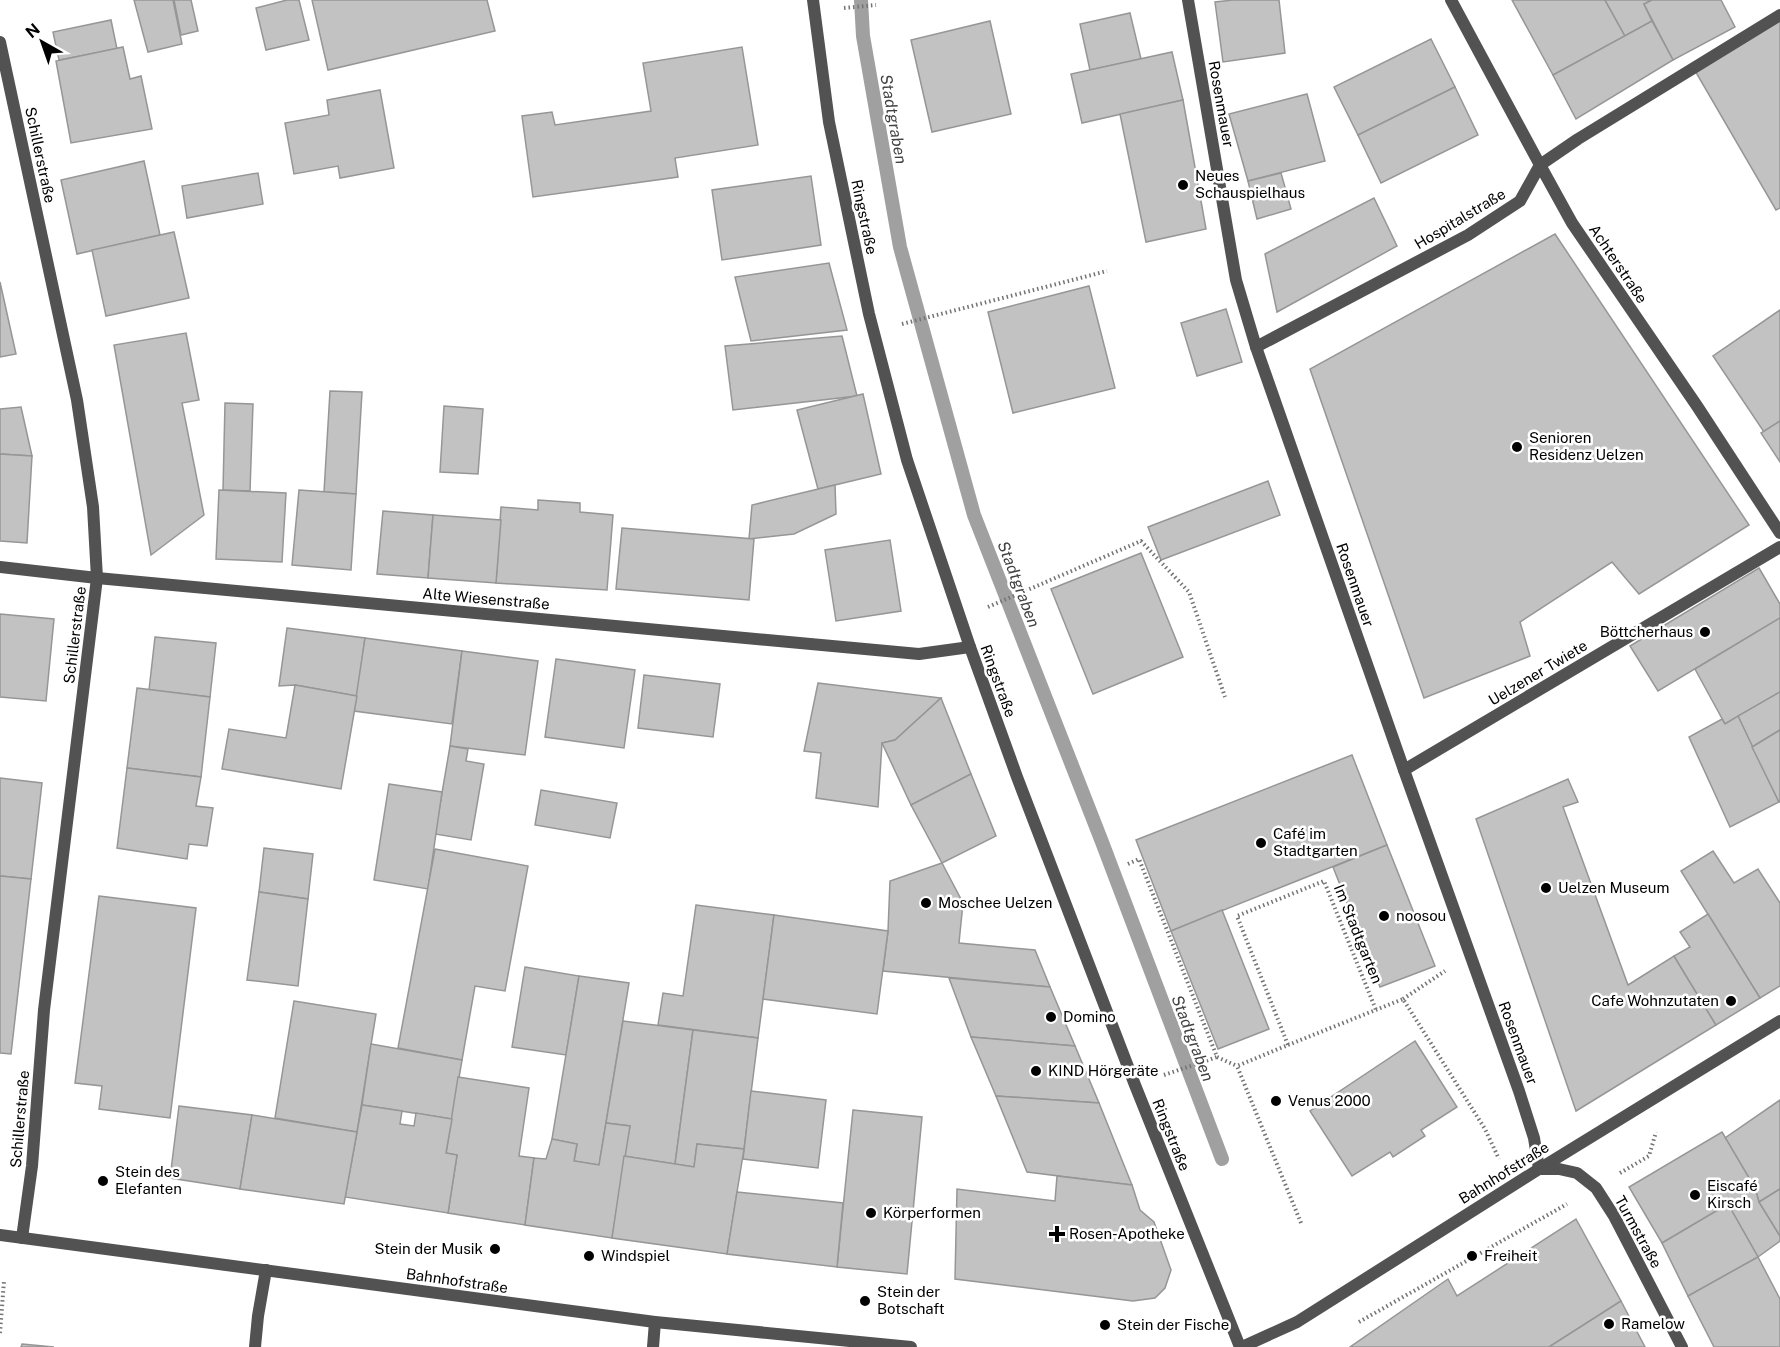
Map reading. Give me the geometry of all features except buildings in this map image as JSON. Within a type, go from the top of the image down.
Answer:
[{"type":"street","name":"Ringstraße","points":[[813,0],[829,122],[869,314],[907,460],[970,647],[1089,965],[1241,1347]]},
{"type":"street","name":"Rosenmauer","points":[[1188,0],[1236,280],[1256,347],[1525,1110],[1534,1138],[1539,1169]]},
{"type":"street","name":"Achterstraße","points":[[1451,0],[1572,223],[1697,406],[1780,533]]},
{"type":"street","name":"Hospitalstraße","points":[[1256,347],[1468,235],[1520,201],[1540,165],[1578,139],[1780,15]]},
{"type":"street","name":"Schillerstraße","points":[[0,42],[77,400],[93,507],[97,578],[44,1010],[32,1166],[22,1238]]},
{"type":"street","name":"Uelzener Twiete","points":[[1404,770],[1780,548]]},
{"type":"street","name":"Alte Wiesenstraße","points":[[0,567],[97,578],[919,654],[970,647]]},
{"type":"street","name":"Bahnhofstraße","points":[[1241,1347],[1297,1322],[1539,1169],[1780,1021]]},
{"type":"street","name":"Turmstraße","points":[[1539,1169],[1559,1169],[1577,1173],[1596,1188],[1614,1216],[1682,1347]]},
{"type":"street","name":"Bahnhofstraße","points":[[0,1235],[655,1322],[911,1347]]},
{"type":"street","points":[[255,1347],[266,1270]]},
{"type":"street","points":[[653,1347],[655,1322]]},
{"type":"path","points":[[845,8],[876,5]]},
{"type":"path","points":[[906,323],[1107,271]]},
{"type":"path","points":[[994,604],[1141,541],[1189,592],[1225,697]]},
{"type":"path","points":[[1128,864],[1139,859],[1217,1057]]},
{"type":"path","name":"Im Stadtgarten","points":[[1288,1045],[1237,916],[1324,881],[1376,1010]]},
{"type":"path","points":[[1237,1066],[1403,999],[1448,970],[1471,960]]},
{"type":"path","points":[[1403,999],[1485,1128],[1500,1161]]},
{"type":"path","points":[[1176,1071],[1217,1057],[1237,1066],[1301,1223]]},
{"type":"path","points":[[1356,1323],[1649,1156],[1671,1088]]},
{"type":"path","points":[[0,1334],[4,1281]]},
{"type":"waterway","name":"Stadtgraben","points":[[861,0],[863,36],[900,247],[974,515],[1102,842],[1222,1159]]},
{"type":"place","name":"Neues Schauspielhaus","points":[[1183,185]]},
{"type":"place","name":"Senioren Residenz Uelzen","points":[[1517,447]]},
{"type":"place","name":"Böttcherhaus","points":[[1705,632]]},
{"type":"place","name":"Café im Stadtgarten","points":[[1261,843]]},
{"type":"place","name":"Uelzen Museum","points":[[1546,888]]},
{"type":"place","name":"Moschee Uelzen","points":[[926,903]]},
{"type":"place","name":"noosou","points":[[1384,916]]},
{"type":"place","name":"Cafe Wohnzutaten","points":[[1731,1001]]},
{"type":"place","name":"Domino","points":[[1051,1017]]},
{"type":"place","name":"KIND Hörgeräte","points":[[1036,1071]]},
{"type":"place","name":"Venus 2000","points":[[1276,1101]]},
{"type":"place","name":"Stein des Elefanten","points":[[103,1181]]},
{"type":"place","name":"Eiscafé Kirsch","points":[[1695,1195]]},
{"type":"place","name":"Körperformen","points":[[871,1213]]},
{"type":"place","name":"Rosen-Apotheke","points":[[1057,1234]]},
{"type":"place","name":"Stein der Musik","points":[[495,1249]]},
{"type":"place","name":"Windspiel","points":[[589,1256]]},
{"type":"place","name":"Freiheit","points":[[1472,1256]]},
{"type":"place","name":"Stein der Botschaft","points":[[865,1301]]},
{"type":"place","name":"Ramelow","points":[[1609,1324]]},
{"type":"place","name":"Stein der Fische","points":[[1105,1325]]}]
